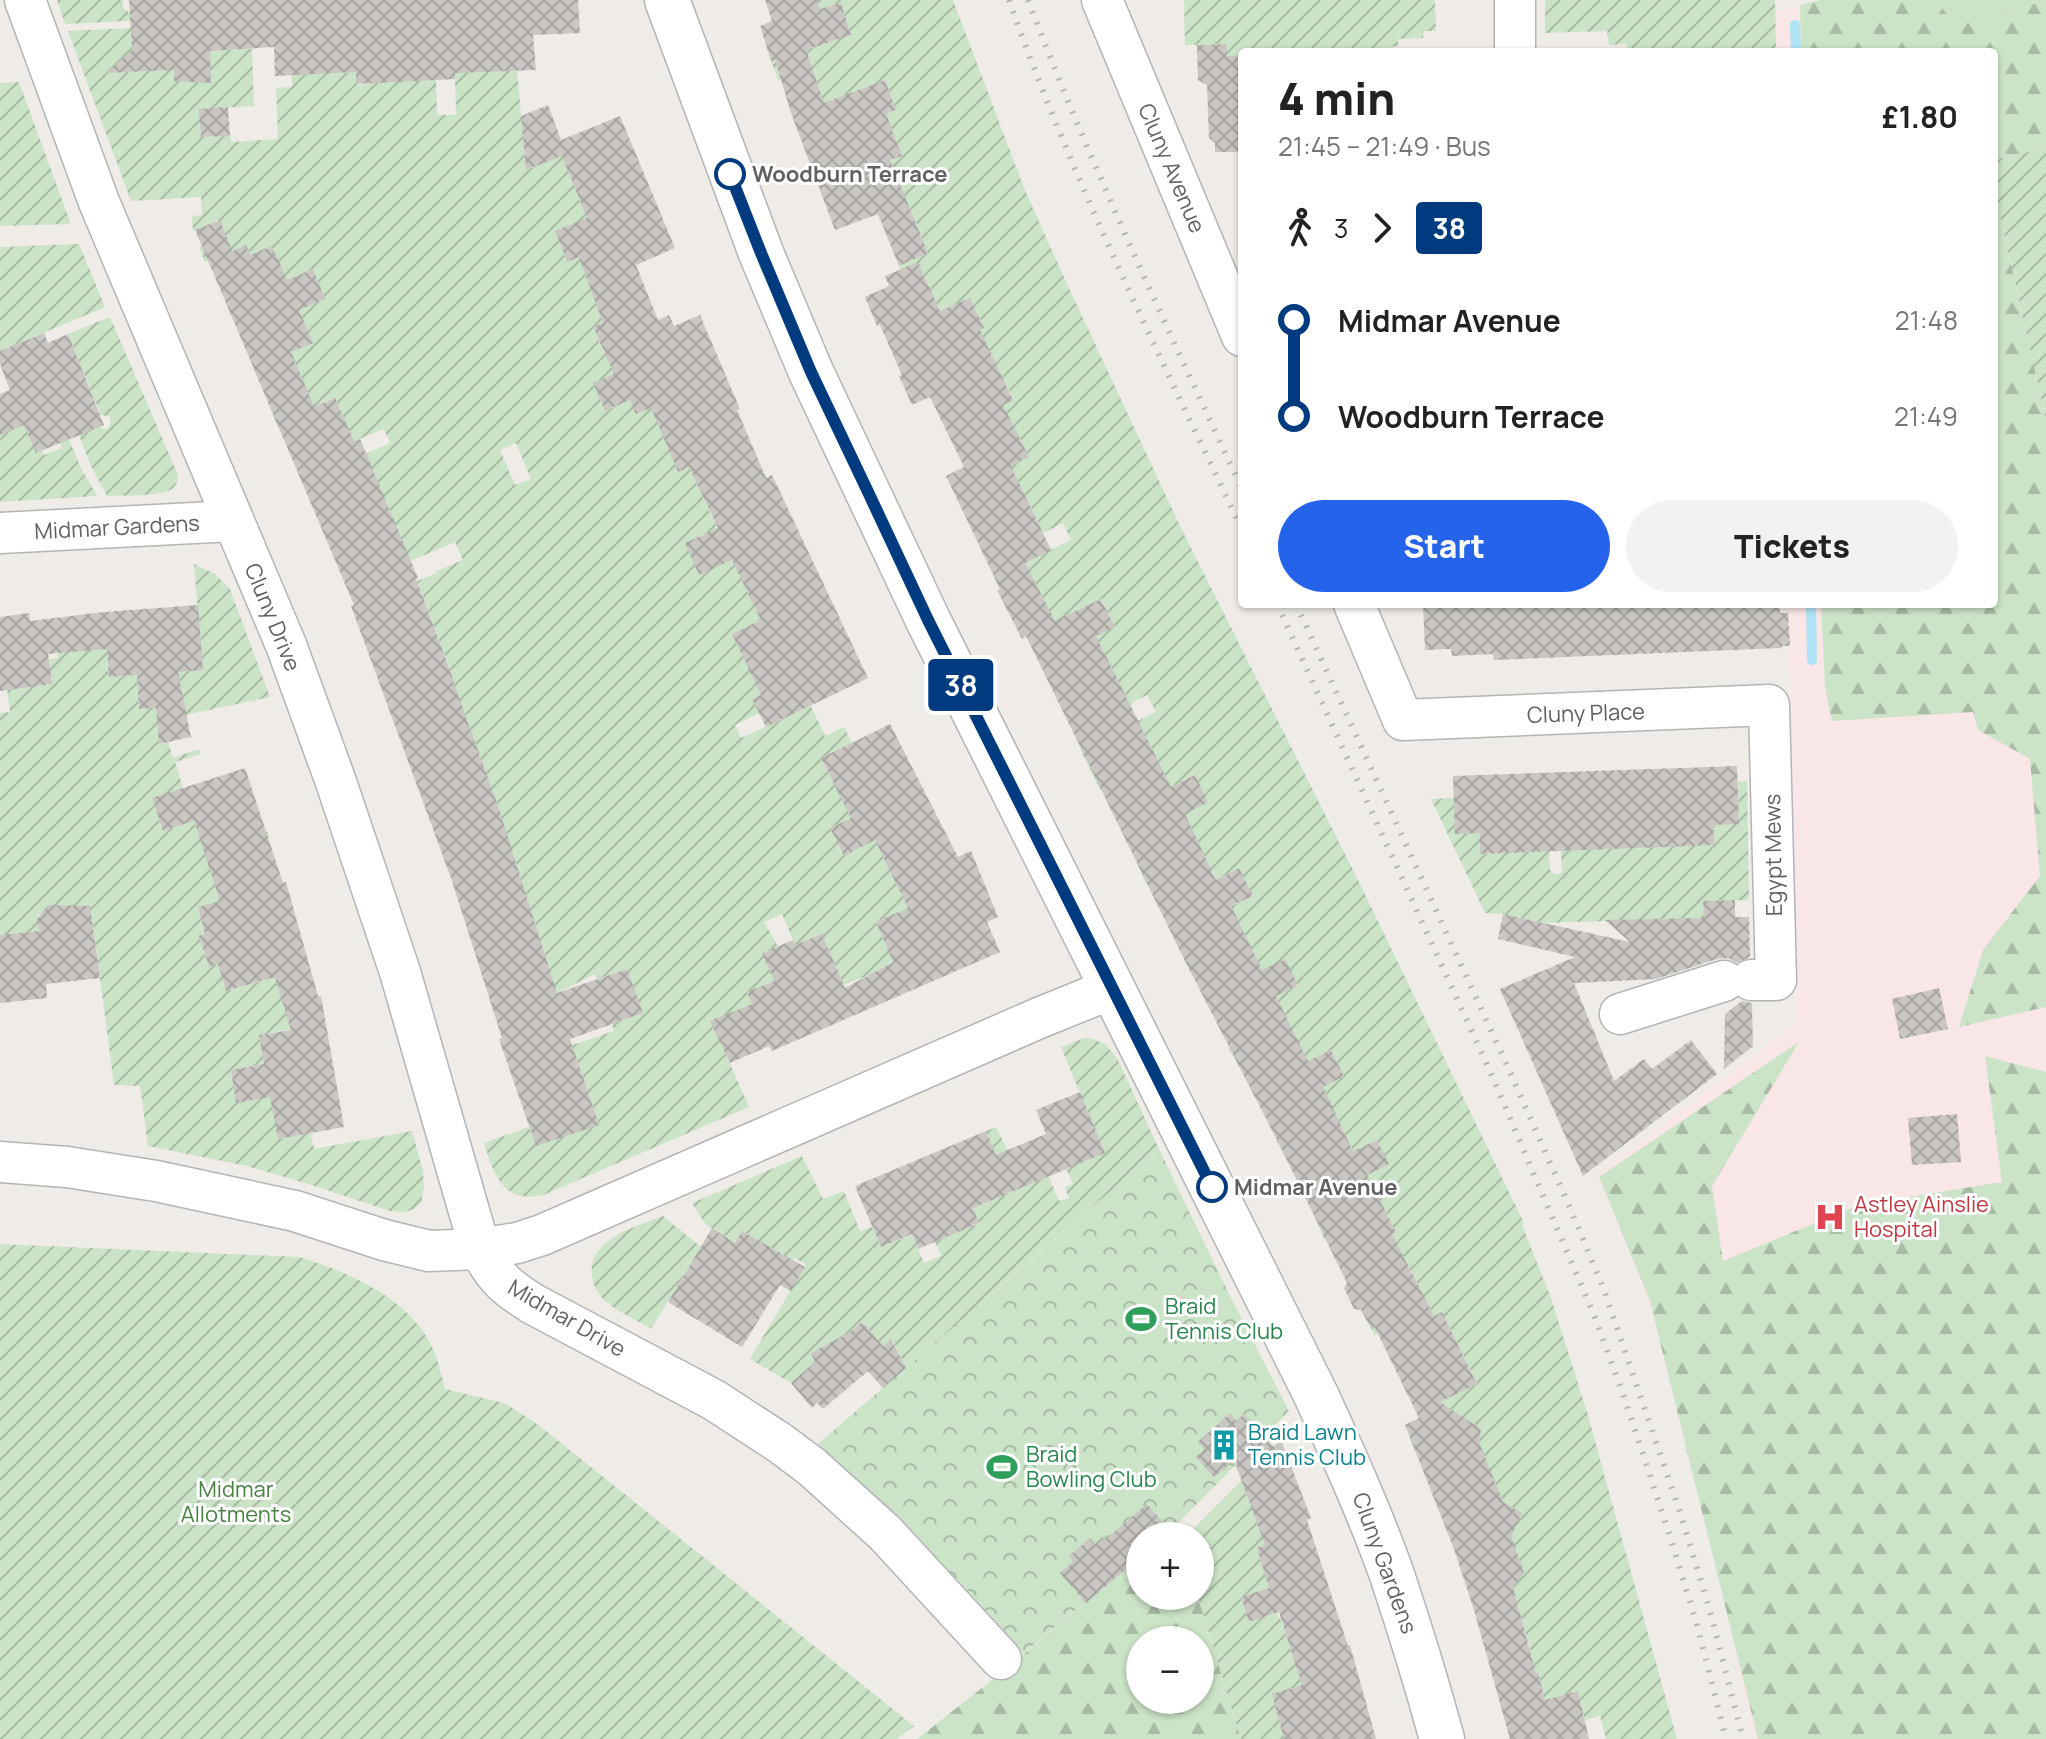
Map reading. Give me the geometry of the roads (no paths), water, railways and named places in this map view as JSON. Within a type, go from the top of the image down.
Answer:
[{"type":"street","name":"Cluny Drive","points":[[25,0],[99,202],[286,645],[366,868],[412,1012],[480,1249]]},
{"type":"street","name":"Cluny Gardens","points":[[667,0],[755,239],[811,372],[928,620],[1316,1395],[1354,1479],[1391,1573],[1442,1739]]},
{"type":"street","name":"Cluny Avenue","points":[[1102,0],[1238,316]]},
{"type":"street","points":[[1515,0],[1515,48]]},
{"type":"street","name":"Midmar Gardens","points":[[0,533],[233,521]]},
{"type":"street","name":"Cluny Place","points":[[1356,608],[1403,720],[1769,705]]},
{"type":"street","name":"Egypt Mews","points":[[1620,1014],[1738,981],[1776,980],[1769,705]]},
{"type":"street","points":[[0,1162],[67,1167],[156,1181],[285,1209],[429,1251],[480,1249],[542,1235],[1113,988]]},
{"type":"street","name":"Midmar Drive","points":[[480,1249],[492,1271],[513,1291],[748,1420],[812,1467],[885,1533],[1001,1659]]},
{"type":"waterway","points":[[1795,25],[1796,48]]},
{"type":"waterway","points":[[1811,608],[1812,660]]},
{"type":"railway","points":[[1009,0],[1089,202],[1238,522]]},
{"type":"railway","points":[[1028,0],[1104,185],[1238,480]]},
{"type":"railway","points":[[1279,608],[1489,1069],[1594,1315],[1666,1524],[1696,1621],[1726,1739]]},
{"type":"railway","points":[[1298,608],[1505,1061],[1604,1290],[1681,1515],[1743,1739]]},
{"type":"place","name":"Woodburn Terrace","points":[[730,174]]},
{"type":"place","name":"Midmar Avenue","points":[[1212,1187]]},
{"type":"place","name":"Astley Ainslie Hospital","points":[[1830,1217]]},
{"type":"place","name":"Braid Tennis Club","points":[[1141,1319]]},
{"type":"place","name":"Braid Lawn Tennis Club","points":[[1224,1445]]},
{"type":"place","name":"Braid Bowling Club","points":[[1002,1467]]},
{"type":"park label","name":"Midmar Allotments","points":[[236,1502]]}]
